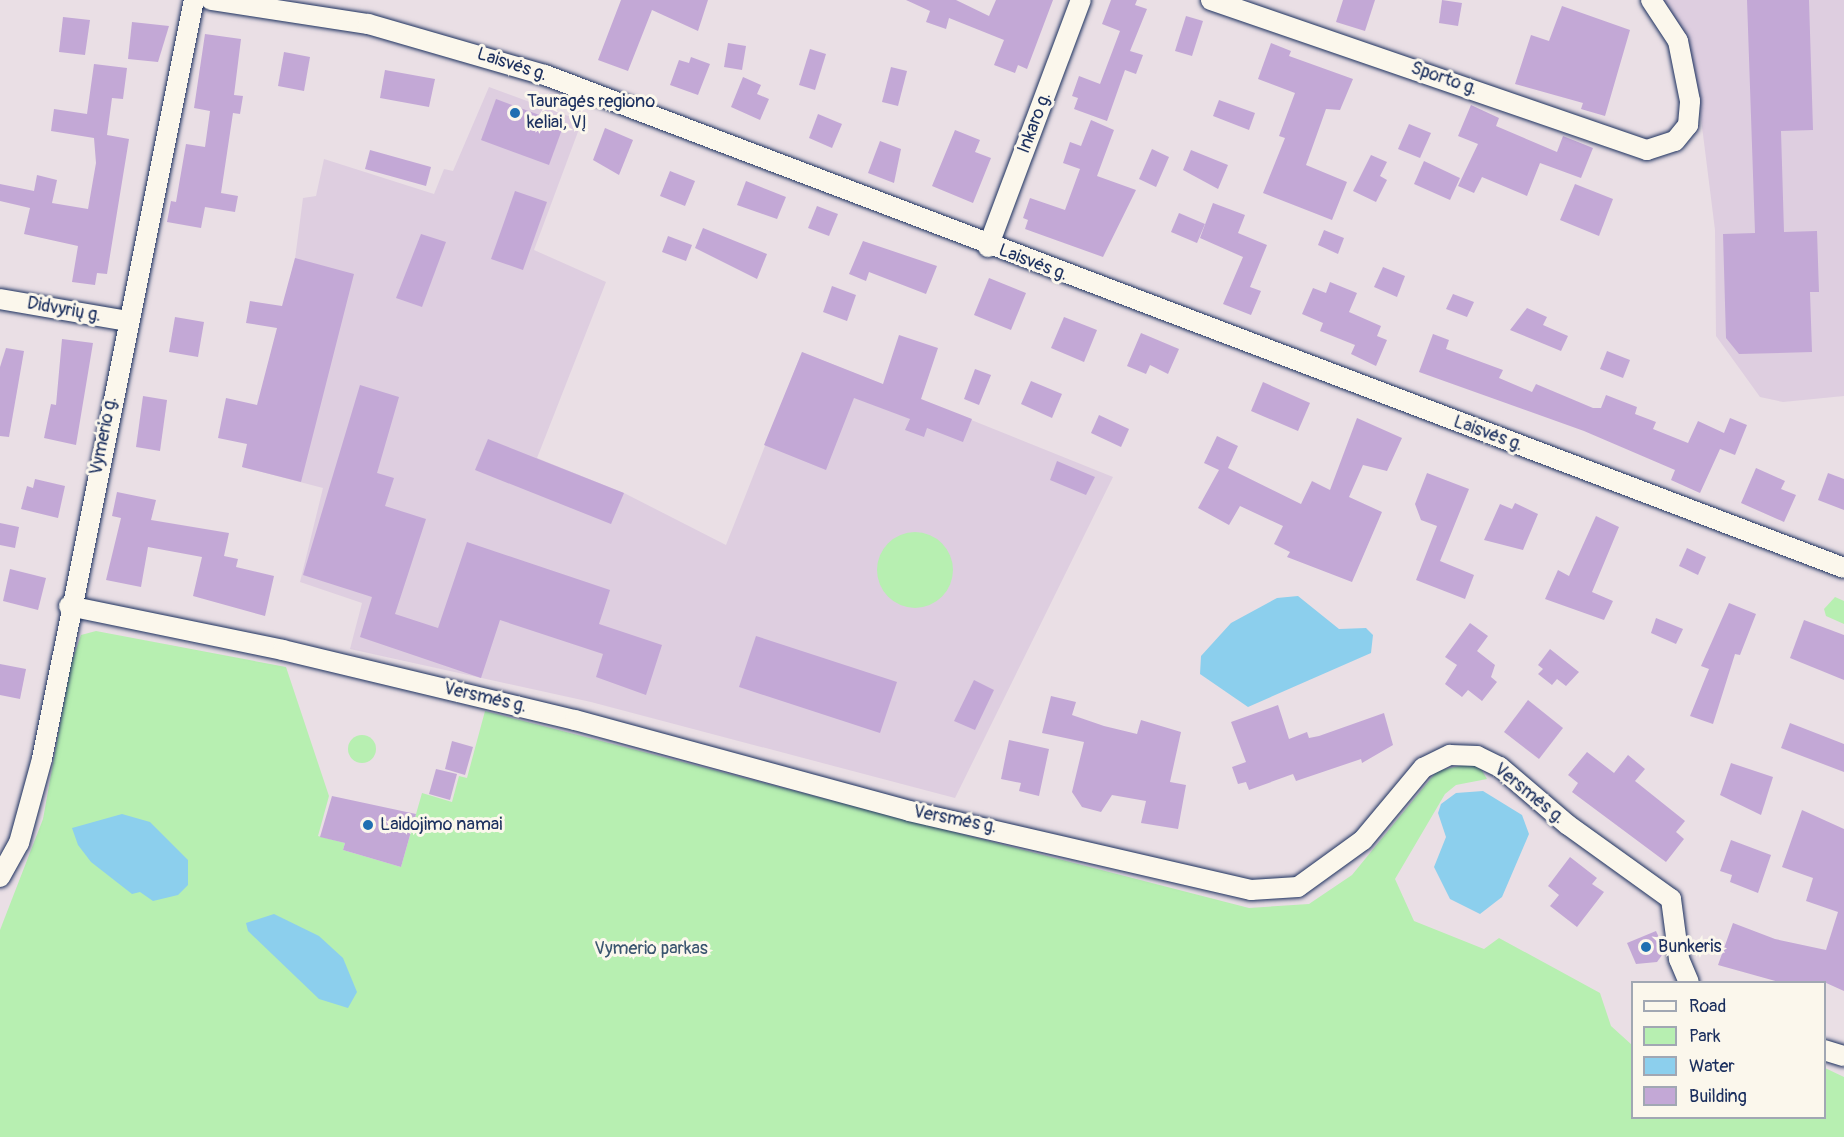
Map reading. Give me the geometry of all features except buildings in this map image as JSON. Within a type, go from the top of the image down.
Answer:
[{"type":"street","name":"Vymerio g.","points":[[3,873],[35,790],[69,606],[194,0]]},
{"type":"street","name":"Laisvės g.","points":[[211,0],[368,24],[489,56],[1844,568]]},
{"type":"street","name":"Inkaro g.","points":[[988,246],[1082,0]]},
{"type":"street","name":"Sporto g.","points":[[1211,0],[1628,146],[1647,150],[1676,141],[1689,125],[1687,73],[1678,42],[1651,0]]},
{"type":"street","name":"Didvyrių g.","points":[[0,299],[127,321]]},
{"type":"street","name":"Versmės g.","points":[[69,606],[283,650],[575,720],[909,812],[1251,890],[1298,887],[1363,840],[1423,768],[1450,755],[1478,756],[1500,767],[1568,825],[1671,899],[1679,958],[1689,981]]},
{"type":"street","points":[[1826,1051],[1844,1056]]},
{"type":"shaded area","points":[[1663,0],[1844,0],[1844,396],[1783,402],[1760,397],[1716,336],[1715,230],[1695,71],[1689,48]]},
{"type":"shaded area","points":[[489,87],[582,121],[534,250],[606,282],[537,458],[624,493],[726,545],[802,352],[1113,477],[955,798],[591,702],[350,649],[362,603],[300,582],[323,488],[242,467],[295,259],[303,198],[316,196],[324,159],[434,194],[444,169],[453,171]]},
{"type":"green space","points":[[915,532],[930,535],[942,543],[950,555],[953,570],[950,585],[942,597],[930,605],[915,608],[900,605],[888,597],[880,585],[877,570],[880,555],[888,543],[900,535]]},
{"type":"green space","points":[[1835,597],[1844,601],[1844,624],[1826,616],[1824,609]]},
{"type":"green space","name":"Vymerio parkas","points":[[96,631],[286,667],[329,796],[318,836],[345,843],[343,850],[401,867],[422,793],[452,802],[459,776],[467,778],[485,711],[1249,908],[1309,904],[1352,875],[1437,771],[1477,762],[1487,779],[1456,785],[1445,794],[1395,879],[1414,921],[1484,949],[1499,938],[1600,993],[1611,1026],[1631,1044],[1631,1119],[1826,1119],[1826,1068],[1844,1077],[1844,1137],[0,1137],[0,930],[43,819],[71,664],[81,635]]},
{"type":"green space","points":[[362,735],[372,739],[376,749],[372,759],[362,763],[352,759],[348,749],[352,739]]},
{"type":"water","points":[[1298,596],[1339,629],[1366,628],[1373,635],[1371,653],[1248,707],[1200,674],[1201,656],[1231,623],[1277,598]]},
{"type":"water","points":[[1483,791],[1522,815],[1529,834],[1502,897],[1480,914],[1450,899],[1434,867],[1446,837],[1438,813],[1441,804],[1456,793]]},
{"type":"water","points":[[122,814],[150,822],[188,860],[188,885],[178,895],[153,901],[140,892],[132,894],[91,862],[78,845],[72,828]]},
{"type":"water","points":[[274,914],[319,936],[343,958],[357,992],[348,1008],[319,999],[248,931],[246,923]]},
{"type":"place","name":"Tauragės regiono keliai, VĮ","points":[[515,113]]},
{"type":"place","name":"Laidojimo namai","points":[[368,825]]},
{"type":"place","name":"Bunkeris","points":[[1646,947]]}]
